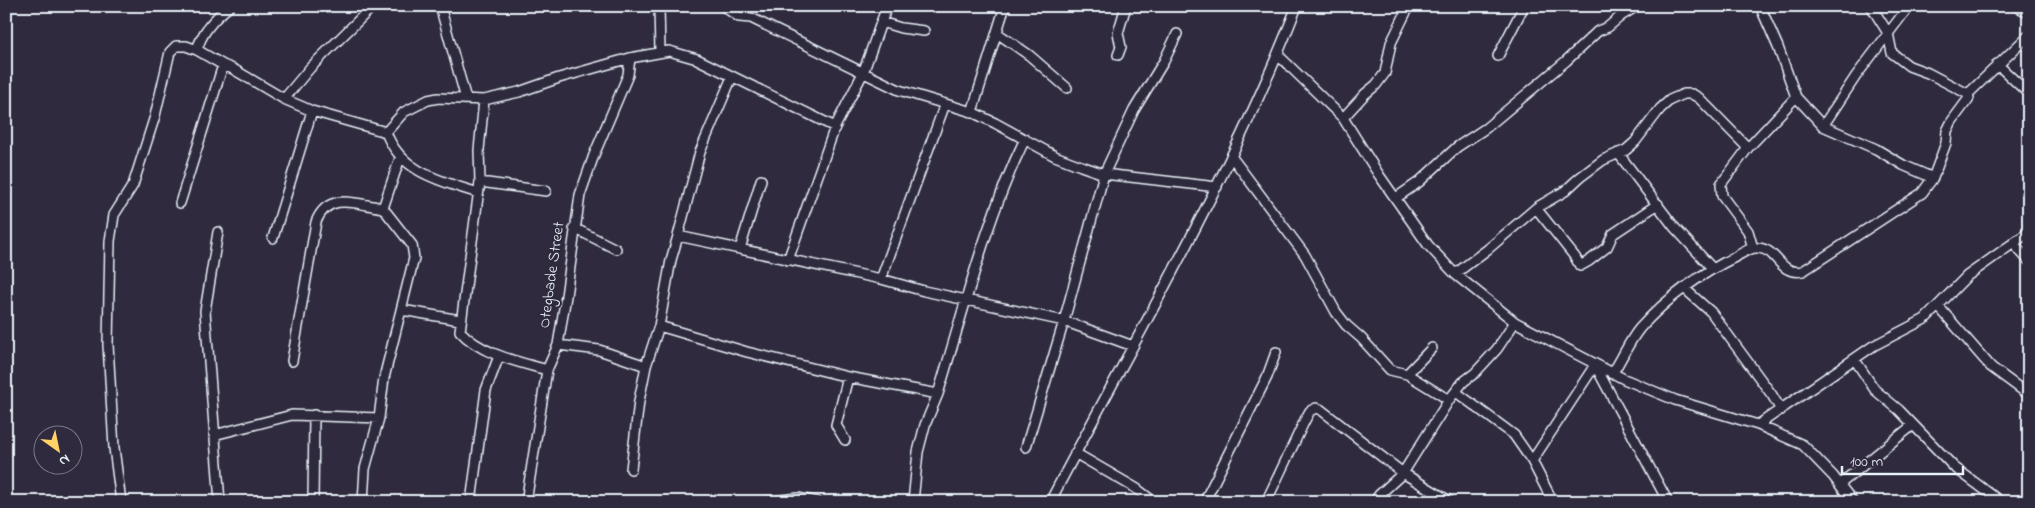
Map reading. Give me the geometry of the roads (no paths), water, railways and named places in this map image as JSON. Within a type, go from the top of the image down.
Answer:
[{"type":"street","points":[[196,50],[200,37],[230,6]]},
{"type":"street","points":[[284,98],[310,68],[373,6]]},
{"type":"street","points":[[440,6],[466,99]]},
{"type":"street","points":[[659,6],[660,52]]},
{"type":"street","points":[[723,6],[739,17],[751,18],[899,90],[972,112],[1055,156],[1104,174],[1217,187]]},
{"type":"street","points":[[788,260],[835,127],[863,73],[887,6]]},
{"type":"street","points":[[972,112],[1005,6]]},
{"type":"street","points":[[1118,55],[1121,47],[1118,33],[1126,6]]},
{"type":"street","points":[[1050,502],[1217,187],[1278,55],[1297,6]]},
{"type":"street","points":[[1343,118],[1386,73],[1391,43],[1409,6]]},
{"type":"street","points":[[1498,56],[1524,6]]},
{"type":"street","points":[[1396,198],[1419,182],[1457,147],[1486,128],[1566,61],[1598,31],[1608,27],[1637,6]]},
{"type":"street","points":[[1760,6],[1778,47],[1796,97],[1823,126],[1876,149],[1903,165],[1933,178]]},
{"type":"street","points":[[1871,6],[1888,33],[1892,53],[1909,66],[1928,73],[1968,94]]},
{"type":"street","points":[[1823,126],[1856,76],[1909,6]]},
{"type":"street","points":[[2016,6],[2029,13]]},
{"type":"street","points":[[880,22],[901,28],[924,31]]},
{"type":"street","points":[[997,33],[1029,55],[1067,88]]},
{"type":"street","points":[[1026,448],[1064,321],[1104,174],[1134,110],[1177,34]]},
{"type":"street","points":[[1612,374],[1639,329],[1660,309],[1712,268],[1753,248],[1761,248],[1768,251],[1794,273],[1803,271],[1922,193],[1933,178],[1946,143],[1947,131],[1969,98],[1968,94],[2029,35]]},
{"type":"street","points":[[121,502],[114,448],[108,345],[110,241],[114,215],[133,185],[155,116],[170,52],[176,46],[186,46],[312,111],[386,132]]},
{"type":"street","points":[[386,132],[404,112],[428,100],[438,98],[484,100],[519,92],[559,78],[630,58],[669,51],[688,56],[835,127]]},
{"type":"street","points":[[1278,55],[1343,118],[1428,245],[1455,274],[1515,322],[1612,374],[1675,400],[1758,425],[1803,445],[1840,484],[1853,502]]},
{"type":"street","name":"Otegbade Street","points":[[526,502],[547,370],[558,345],[580,195],[594,155],[628,75],[630,58]]},
{"type":"street","points":[[1997,64],[2029,94]]},
{"type":"street","points":[[180,203],[223,65]]},
{"type":"street","points":[[631,469],[637,409],[646,366],[659,326],[671,260],[700,152],[732,77]]},
{"type":"street","points":[[1455,274],[1536,208],[1565,191],[1603,160],[1626,150],[1635,142],[1660,109],[1670,100],[1684,94],[1692,94],[1699,98],[1748,148]]},
{"type":"street","points":[[1753,248],[1748,231],[1725,202],[1720,191],[1724,178],[1748,148],[1796,97]]},
{"type":"street","points":[[484,100],[479,150],[480,182],[460,331],[466,337],[499,356],[547,370]]},
{"type":"street","points":[[880,279],[945,104]]},
{"type":"street","points":[[273,238],[312,111]]},
{"type":"street","points":[[386,132],[390,143],[400,158],[434,178],[478,193]]},
{"type":"street","points":[[913,502],[918,452],[925,425],[938,394],[997,203],[1025,139]]},
{"type":"street","points":[[1618,153],[1675,228],[1712,268]]},
{"type":"street","points":[[1231,156],[1305,255],[1336,312],[1346,325],[1361,338],[1390,370],[1407,374],[1449,400]]},
{"type":"street","points":[[383,208],[400,158]]},
{"type":"street","points":[[740,249],[761,180]]},
{"type":"street","points":[[480,182],[546,190]]},
{"type":"street","points":[[292,361],[316,222],[319,214],[328,204],[339,201],[383,208],[414,250],[402,310],[384,378],[379,418],[366,469],[363,502]]},
{"type":"street","points":[[1536,208],[1580,266],[1589,261],[1606,246],[1613,234],[1658,204]]},
{"type":"street","points":[[574,228],[616,249]]},
{"type":"street","points":[[218,232],[205,311],[220,502]]},
{"type":"street","points":[[1758,425],[1890,336],[1925,319],[1967,276],[2029,232]]},
{"type":"street","points":[[678,236],[1064,321],[1133,346]]},
{"type":"street","points":[[2013,243],[2029,261]]},
{"type":"street","points":[[1685,289],[1711,312],[1781,410]]},
{"type":"street","points":[[1938,306],[1991,367],[2029,395]]},
{"type":"street","points":[[402,310],[460,320]]},
{"type":"street","points":[[1374,502],[1403,473],[1449,400],[1463,382],[1476,373],[1497,349],[1515,322]]},
{"type":"street","points":[[659,326],[747,352],[848,377],[938,394]]},
{"type":"street","points":[[558,345],[599,350],[646,366]]},
{"type":"street","points":[[1407,374],[1432,348]]},
{"type":"street","points":[[1204,502],[1267,377],[1276,352]]},
{"type":"street","points":[[471,502],[486,390],[499,356]]},
{"type":"street","points":[[1855,360],[1875,390],[1899,410],[1954,467],[2001,502]]},
{"type":"street","points":[[1532,461],[1595,365]]},
{"type":"street","points":[[1595,365],[1668,502]]},
{"type":"street","points":[[845,440],[836,425],[848,377]]},
{"type":"street","points":[[1456,392],[1514,436],[1532,461],[1553,502]]},
{"type":"street","points":[[1266,502],[1304,420],[1310,411],[1316,408],[1320,408],[1403,473],[1451,502]]},
{"type":"street","points":[[214,435],[264,424],[279,417],[292,415],[379,418]]},
{"type":"street","points":[[313,502],[314,415]]},
{"type":"street","points":[[1840,484],[1912,425]]},
{"type":"street","points":[[1075,452],[1137,489],[1154,502]]},
{"type":"street","points":[[764,502],[798,498],[818,502]]}]
